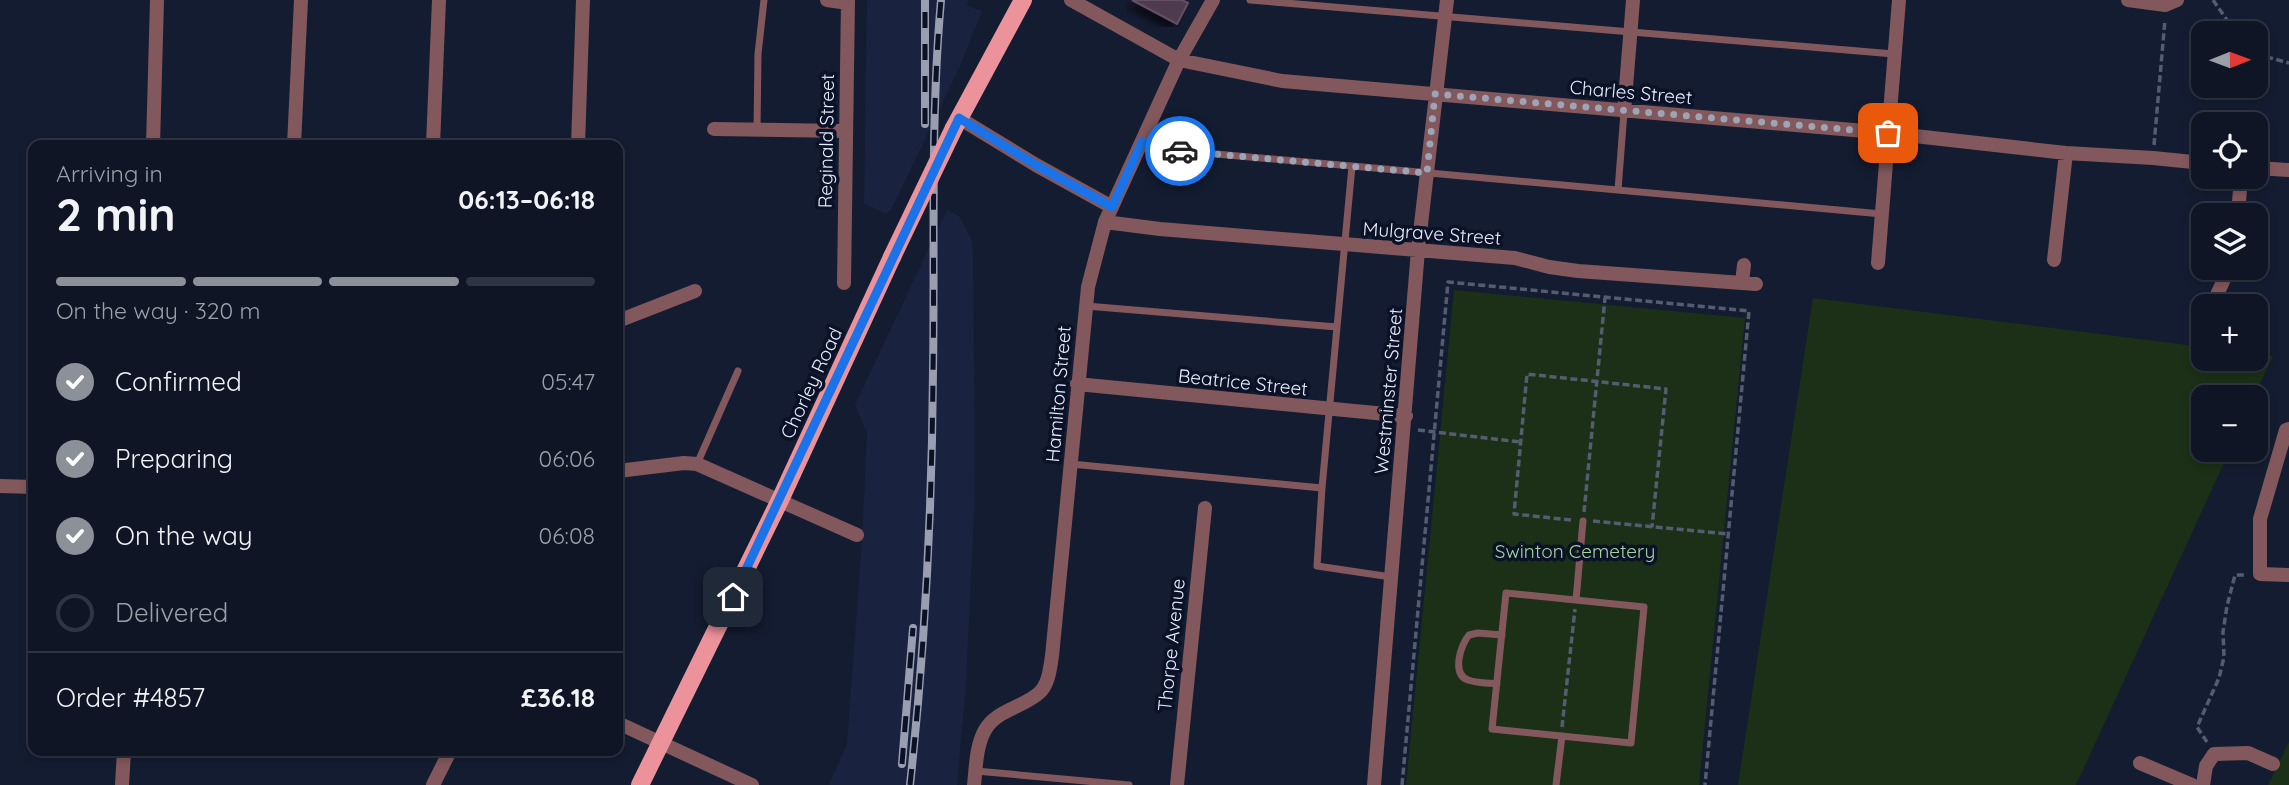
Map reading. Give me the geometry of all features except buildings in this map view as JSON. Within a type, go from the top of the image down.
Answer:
[{"type":"main road","name":"Chorley Road","points":[[640,785],[780,500],[957,123],[1023,0]]},
{"type":"street","points":[[153,140],[157,0]]},
{"type":"street","points":[[294,140],[300,0]]},
{"type":"street","points":[[433,140],[439,0]]},
{"type":"street","points":[[578,140],[583,0]]},
{"type":"street","points":[[827,0],[848,2]]},
{"type":"street","name":"Charles Street","points":[[1071,0],[1179,60],[1282,81],[1888,133],[2066,153],[2191,162]]},
{"type":"street","name":"Hamilton Street","points":[[975,778],[978,752],[985,730],[995,719],[1040,692],[1047,679],[1052,656],[1087,288],[1105,222],[1179,60],[1213,0]]},
{"type":"street","name":"Westminster Street","points":[[1374,785],[1418,250],[1447,0]]},
{"type":"street","points":[[1625,112],[1633,0]]},
{"type":"street","points":[[1878,263],[1899,0]]},
{"type":"street","points":[[2128,0],[2171,3]]},
{"type":"street","name":"Reginald Street","points":[[844,284],[848,2]]},
{"type":"street","points":[[957,123],[1112,207]]},
{"type":"street","points":[[714,129],[845,131]]},
{"type":"street","points":[[2054,260],[2066,153]]},
{"type":"street","points":[[2268,169],[2289,170]]},
{"type":"street","name":"Mulgrave Street","points":[[1105,222],[1344,246],[1515,258],[1578,271],[1749,284],[1744,265]]},
{"type":"street","points":[[623,319],[695,291]]},
{"type":"street","name":"Beatrice Street","points":[[1077,384],[1406,416]]},
{"type":"street","points":[[2289,429],[2260,519],[2260,574],[2289,575]]},
{"type":"street","points":[[623,470],[684,463],[697,464],[857,535]]},
{"type":"street","points":[[0,486],[28,488]]},
{"type":"street","name":"Thorpe Avenue","points":[[1177,785],[1205,508]]},
{"type":"street","points":[[623,725],[752,785]]},
{"type":"street","points":[[2203,785],[2206,766],[2214,754],[2248,753],[2273,764]]},
{"type":"street","points":[[122,785],[124,756]]},
{"type":"street","points":[[433,785],[448,756]]},
{"type":"street","points":[[2140,763],[2192,785]]},
{"type":"lane","points":[[757,129],[758,54],[764,0]]},
{"type":"lane","points":[[1250,0],[1894,54]]},
{"type":"lane","points":[[1618,190],[1625,112]]},
{"type":"lane","points":[[1142,142],[1160,149],[1882,214]]},
{"type":"lane","points":[[1352,166],[1317,566],[1392,577]]},
{"type":"lane","points":[[1086,306],[1337,327]]},
{"type":"lane","points":[[697,464],[737,371]]},
{"type":"lane","points":[[1071,464],[1322,488]]},
{"type":"lane","points":[[1576,600],[1583,521]]},
{"type":"lane","points":[[1506,593],[1644,607],[1631,743],[1492,729],[1502,635],[1506,593]]},
{"type":"lane","points":[[1497,684],[1466,680],[1459,668],[1461,649],[1469,635],[1502,635]]},
{"type":"lane","points":[[1556,785],[1562,736]]},
{"type":"lane","points":[[975,778],[1129,785]]},
{"type":"path","points":[[2213,0],[2228,21]]},
{"type":"path","points":[[2153,158],[2171,3]]},
{"type":"path","points":[[2268,57],[2289,63]]},
{"type":"path","points":[[1402,785],[1448,282],[1749,312],[1705,785]]},
{"type":"path","points":[[1583,521],[1605,298]]},
{"type":"path","points":[[1652,527],[1667,389],[1527,374],[1514,514],[1583,521],[1728,534]]},
{"type":"path","points":[[1434,432],[1520,442]]},
{"type":"path","points":[[2214,754],[2197,727],[2219,678],[2224,657],[2223,632],[2227,606],[2235,575],[2260,574]]},
{"type":"path","points":[[1562,736],[1576,600]]},
{"type":"shaded area","points":[[867,0],[968,0],[967,6],[982,11],[959,68],[892,208],[886,214],[864,203]]},
{"type":"shaded area","points":[[947,210],[959,216],[972,241],[973,253],[975,491],[966,683],[957,785],[829,785],[847,744],[862,541],[867,433],[855,405]]},
{"type":"green space","name":"Swinton Cemetery","points":[[1454,290],[1745,318],[1699,785],[1406,785]]},
{"type":"green space","points":[[1813,298],[2191,345],[2191,371],[2266,371],[2260,385],[2191,385],[2191,462],[2224,462],[2076,785],[1738,785]]},
{"type":"green space","points":[[2289,742],[2289,785],[2268,785]]},
{"type":"railway","points":[[925,0],[925,124]]},
{"type":"railway","points":[[910,785],[924,631],[929,527],[934,140],[941,0]]},
{"type":"railway","points":[[902,764],[913,628]]},
{"type":"way so far","points":[[1180,151],[1427,173],[1435,94],[1888,133]]},
{"type":"route","points":[[733,597],[959,118],[1112,207],[1142,142],[1160,149],[1180,151]]}]
